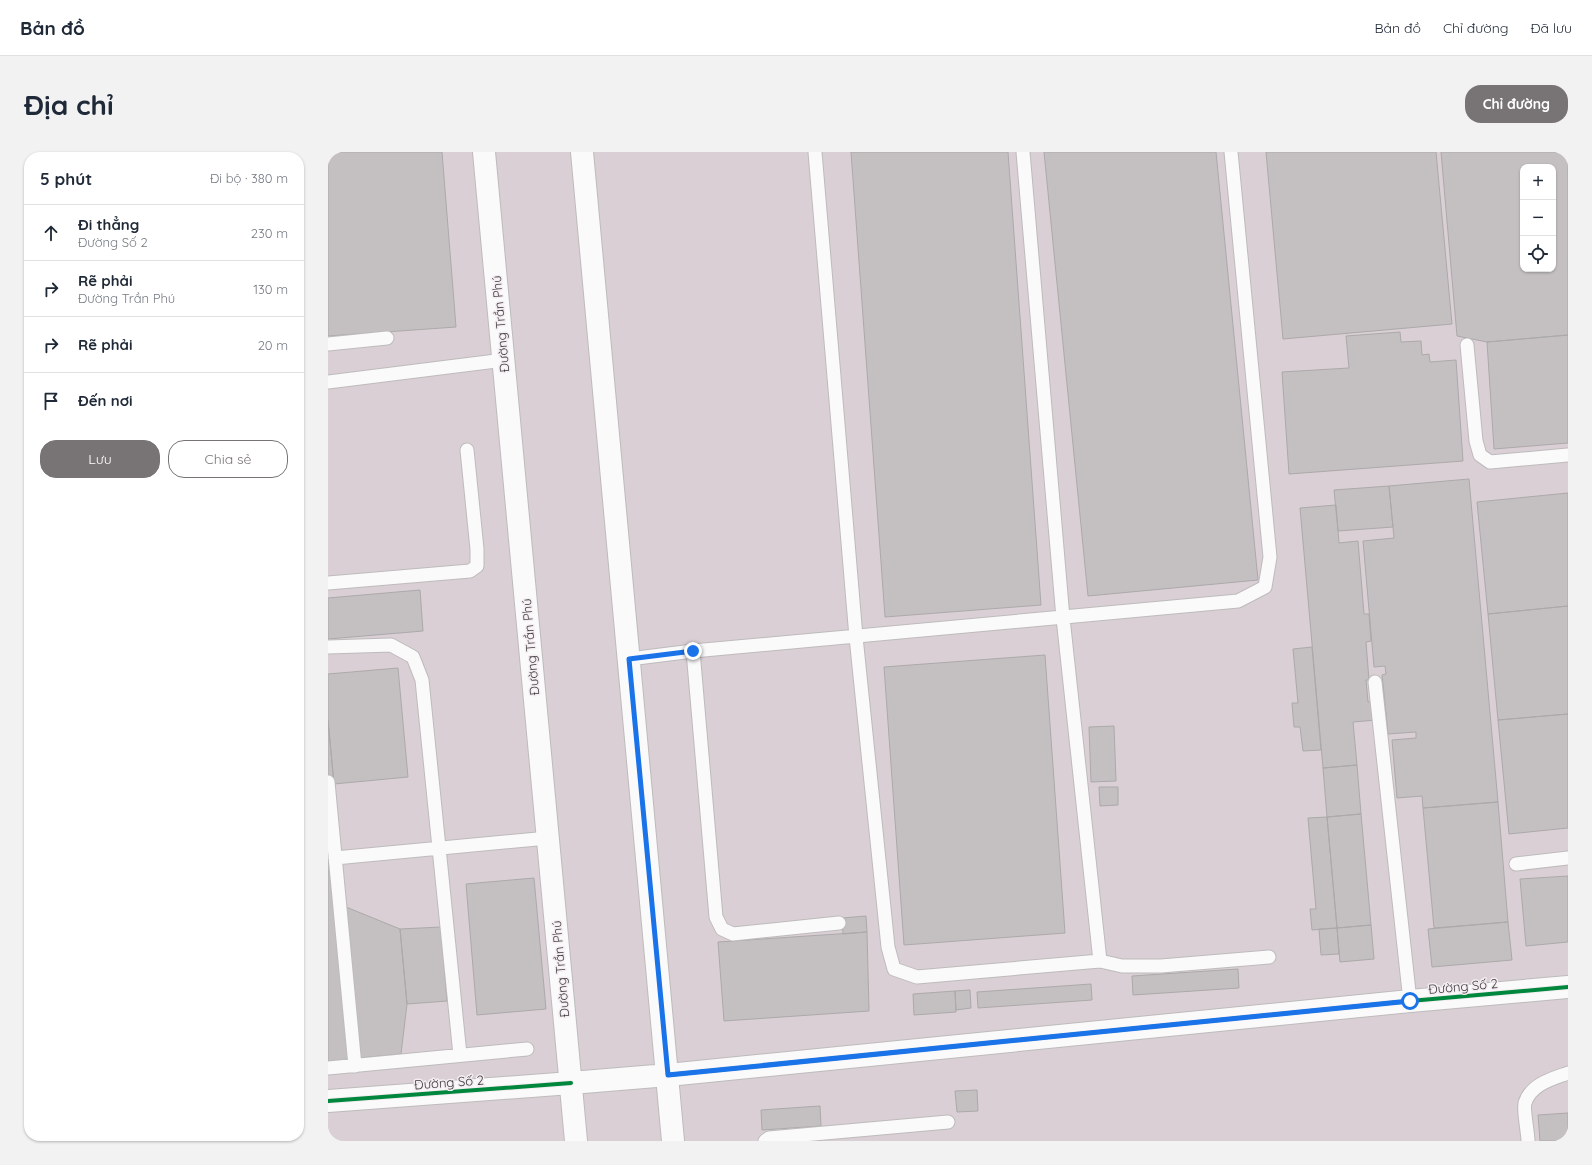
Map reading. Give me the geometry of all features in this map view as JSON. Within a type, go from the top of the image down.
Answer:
[{"type":"main road","name":"Đường Trần Phú","points":[[484,152],[576,1141]]},
{"type":"main road","points":[[582,152],[674,1141]]},
{"type":"main road","name":"Đường Số 2","points":[[328,1101],[668,1075],[1410,1001],[1568,987]]},
{"type":"lane","points":[[815,152],[856,636],[888,947],[894,970],[917,977],[1100,961],[1122,966],[1161,966],[1269,957]]},
{"type":"lane","points":[[1024,152],[1063,618],[1100,961]]},
{"type":"lane","points":[[629,659],[693,651],[1238,601],[1265,587],[1270,557],[1231,152]]},
{"type":"lane","points":[[328,344],[387,338]]},
{"type":"lane","points":[[1467,345],[1476,441],[1480,455],[1490,462],[1568,455]]},
{"type":"lane","points":[[328,382],[504,360]]},
{"type":"lane","points":[[328,583],[470,571],[477,566],[477,549],[467,450]]},
{"type":"lane","points":[[328,648],[391,645],[413,657],[422,680],[460,1055]]},
{"type":"lane","points":[[693,651],[716,917],[722,929],[733,934],[839,923]]},
{"type":"lane","points":[[1375,682],[1410,1001]]},
{"type":"lane","points":[[328,782],[355,1066]]},
{"type":"lane","points":[[335,858],[548,838]]},
{"type":"lane","points":[[1516,864],[1568,858]]},
{"type":"lane","points":[[328,1068],[527,1049]]},
{"type":"lane","points":[[1528,1141],[1525,1104],[1532,1092],[1542,1082],[1568,1073]]},
{"type":"lane","points":[[765,1141],[769,1138],[948,1122]]},
{"type":"shaded area","points":[[328,152],[1568,152],[1568,1141],[328,1141]]},
{"type":"building","points":[[328,152],[442,152],[456,327],[328,336]]},
{"type":"building","points":[[851,152],[1008,152],[1041,605],[885,617]]},
{"type":"building","points":[[1044,152],[1216,152],[1258,580],[1088,596]]},
{"type":"building","points":[[1266,152],[1436,152],[1452,324],[1283,339]]},
{"type":"building","points":[[1441,152],[1568,152],[1568,335],[1487,342],[1457,336]]},
{"type":"building","points":[[1400,332],[1401,342],[1421,341],[1422,355],[1429,354],[1430,362],[1456,360],[1463,461],[1289,474],[1282,372],[1349,368],[1346,336]]},
{"type":"building","points":[[1568,335],[1568,443],[1494,449],[1487,342]]},
{"type":"building","points":[[1469,479],[1498,802],[1423,808],[1422,796],[1397,798],[1392,740],[1416,738],[1416,732],[1388,734],[1382,675],[1386,674],[1385,666],[1374,667],[1363,541],[1394,538],[1389,486]]},
{"type":"building","points":[[1389,486],[1393,527],[1338,531],[1334,490]]},
{"type":"building","points":[[1568,493],[1568,606],[1488,614],[1477,502]]},
{"type":"building","points":[[1336,505],[1339,543],[1358,541],[1364,614],[1369,614],[1371,641],[1366,642],[1369,680],[1366,680],[1368,702],[1374,702],[1376,720],[1353,722],[1357,765],[1323,768],[1300,508]]},
{"type":"building","points":[[420,590],[423,631],[328,639],[328,598]]},
{"type":"building","points":[[1568,606],[1568,714],[1498,720],[1488,614]]},
{"type":"building","points":[[1312,647],[1321,750],[1303,751],[1300,727],[1294,727],[1292,703],[1298,703],[1293,649]]},
{"type":"building","points":[[1045,655],[1065,933],[904,945],[884,667]]},
{"type":"building","points":[[398,668],[408,777],[334,784],[328,720],[328,674]]},
{"type":"building","points":[[1568,714],[1568,828],[1509,834],[1498,720]]},
{"type":"building","points":[[328,720],[334,784],[349,1061],[328,1062]]},
{"type":"building","points":[[1114,726],[1116,781],[1091,782],[1089,727]]},
{"type":"building","points":[[1357,765],[1361,814],[1327,817],[1323,768]]},
{"type":"building","points":[[1099,787],[1118,787],[1118,805],[1100,806]]},
{"type":"building","points":[[1498,802],[1508,922],[1434,928],[1423,808]]},
{"type":"building","points":[[1361,814],[1371,925],[1337,928],[1327,817]]},
{"type":"building","points":[[1327,817],[1337,928],[1312,930],[1310,909],[1316,909],[1308,818]]},
{"type":"building","points":[[1568,876],[1568,942],[1526,946],[1520,879]]},
{"type":"building","points":[[534,878],[546,1009],[477,1015],[466,884]]},
{"type":"building","points":[[346,907],[400,929],[407,1004],[401,1054],[359,1058]]},
{"type":"building","points":[[866,916],[867,932],[843,934],[842,918]]},
{"type":"building","points":[[1508,922],[1512,960],[1432,967],[1428,929]]},
{"type":"building","points":[[1371,925],[1374,959],[1340,962],[1337,928]]},
{"type":"building","points":[[441,927],[447,1001],[407,1004],[400,929]]},
{"type":"building","points":[[1337,928],[1339,954],[1321,955],[1319,929]]},
{"type":"building","points":[[867,932],[869,1011],[724,1021],[718,942]]},
{"type":"building","points":[[1238,969],[1239,988],[1133,995],[1132,976]]},
{"type":"building","points":[[1091,984],[1092,1000],[978,1008],[977,992]]},
{"type":"building","points":[[970,990],[971,1008],[956,1010],[955,991]]},
{"type":"building","points":[[955,991],[956,1012],[914,1015],[913,994]]},
{"type":"building","points":[[977,1090],[978,1111],[957,1112],[955,1091]]},
{"type":"building","points":[[820,1106],[821,1126],[762,1130],[761,1110]]},
{"type":"building","points":[[1568,1113],[1568,1141],[1540,1141],[1538,1115]]},
{"type":"cycle path","points":[[668,1075],[1410,1001],[1568,987]]},
{"type":"cycle path","points":[[328,1101],[571,1083]]},
{"type":"route","points":[[693,651],[629,659],[668,1075],[1410,1001]]}]
